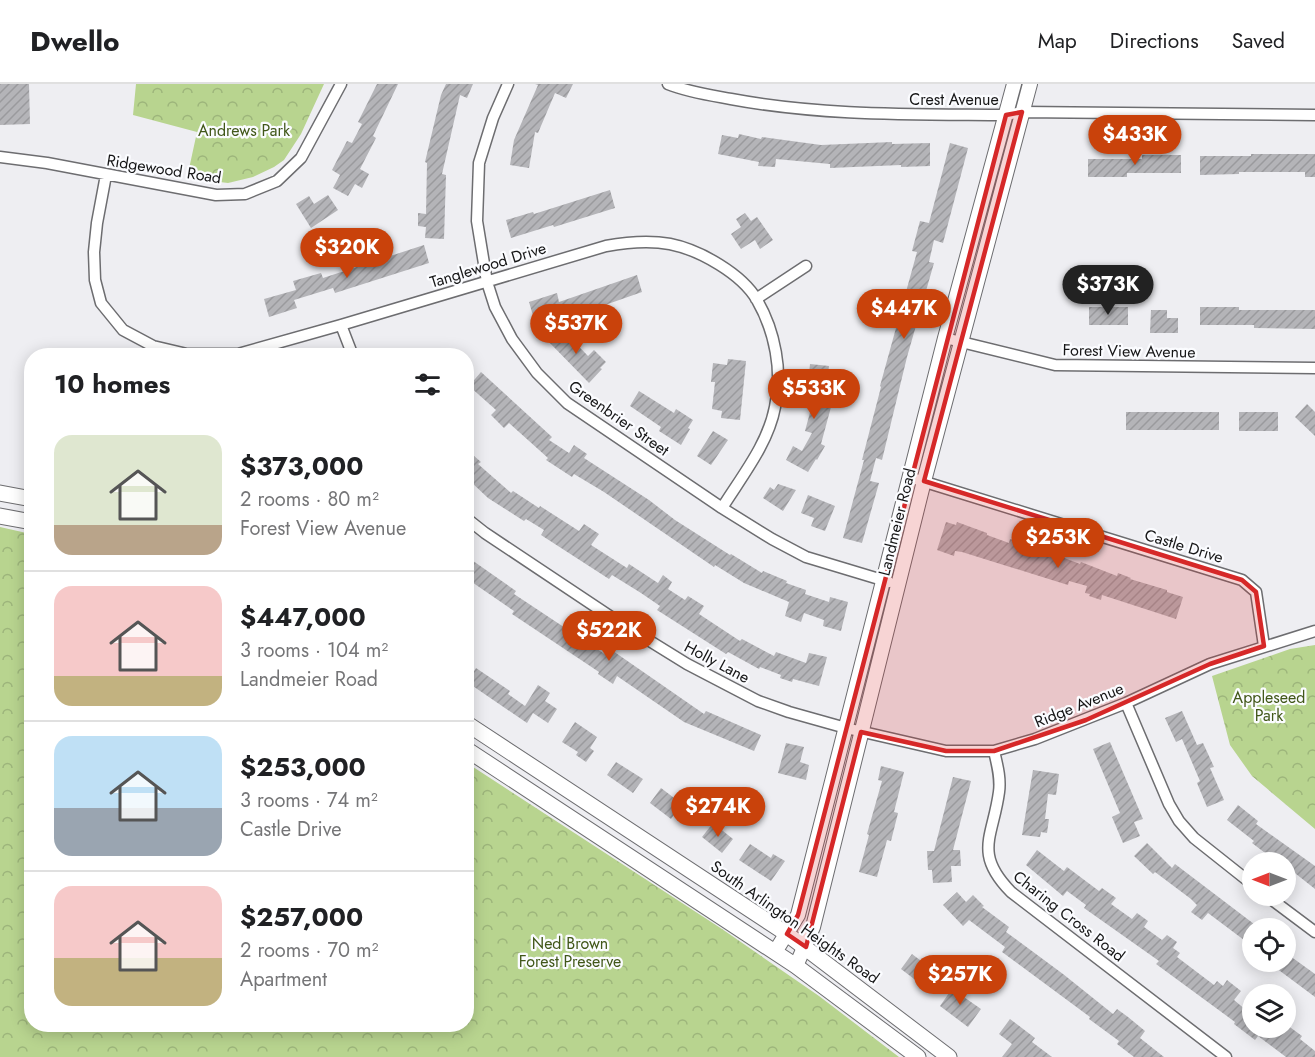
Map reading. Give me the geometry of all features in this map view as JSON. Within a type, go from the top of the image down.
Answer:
[{"type":"main road","points":[[0,494],[24,498]]},
{"type":"main road","points":[[0,516],[24,520]]},
{"type":"main road","name":"South Arlington Heights Road","points":[[474,728],[806,947],[949,1057]]},
{"type":"main road","points":[[474,754],[796,966],[918,1057]]},
{"type":"street","name":"Ridgewood Road","points":[[0,157],[216,195],[246,194],[277,181],[301,158],[341,84]]},
{"type":"street","name":"Greenbrier Street","points":[[508,84],[493,118],[479,163],[477,221],[487,282],[495,307],[512,339],[537,373],[567,403],[722,508],[772,539],[806,557],[898,585]]},
{"type":"street","name":"Crest Avenue","points":[[668,84],[685,90],[776,108],[874,114],[1006,115],[1022,112],[1315,115]]},
{"type":"street","name":"Landmeier Road","points":[[775,952],[798,915],[945,338],[1014,84]]},
{"type":"street","name":"Landmeier Road","points":[[796,966],[813,927],[924,481],[1030,84]]},
{"type":"street","name":"Tanglewood Drive","points":[[106,175],[94,252],[95,280],[101,303],[123,330],[162,348]]},
{"type":"street","name":"Tanglewood Drive","points":[[259,348],[606,246],[651,242],[672,244],[714,261],[736,276],[756,299],[768,327],[776,355],[778,383],[776,406],[771,423],[761,445],[722,508]]},
{"type":"street","points":[[756,299],[806,266]]},
{"type":"street","points":[[340,325],[350,348]]},
{"type":"street","name":"Forest View Avenue","points":[[945,338],[1055,365],[1315,368]]},
{"type":"street","name":"Castle Drive","points":[[909,477],[1242,580],[1256,592],[1264,646]]},
{"type":"street","name":"Holly Lane","points":[[474,524],[601,611],[687,664],[772,707],[846,728]]},
{"type":"street","name":"Ridge Avenue","points":[[846,728],[946,751],[994,751],[1035,739],[1126,703],[1210,664],[1315,631]]},
{"type":"street","points":[[1126,703],[1165,796],[1179,821],[1194,838],[1242,876]]},
{"type":"street","name":"Charing Cross Road","points":[[994,751],[1000,781],[988,847],[989,860],[997,877],[1011,892],[1226,1057]]},
{"type":"street","points":[[1281,906],[1315,932]]},
{"type":"highlighted area","points":[[1022,112],[924,481],[1242,580],[1256,592],[1264,646],[1210,664],[1086,720],[994,751],[946,751],[861,732],[806,947],[787,934],[798,915],[1006,115]]},
{"type":"green space","name":"Andrews Park","points":[[136,84],[324,84],[301,134],[284,160],[253,177],[228,183],[187,178],[197,132],[133,115]]},
{"type":"green space","name":"Ned Brown Forest Preserve","points":[[0,527],[24,532],[24,1032],[474,1032],[474,768],[722,929],[819,996],[899,1057],[0,1057]]},
{"type":"green space","name":"Appleseed Park","points":[[1315,645],[1315,829],[1252,776],[1230,745],[1212,676],[1290,649]]},
{"type":"building","points":[[0,84],[29,84],[30,124],[0,125]]},
{"type":"building","points":[[377,84],[398,84],[373,136],[376,138],[360,169],[369,174],[362,188],[355,184],[348,196],[333,188],[340,175],[332,170],[347,141],[352,143],[362,124],[358,122]]},
{"type":"building","points":[[446,84],[473,84],[467,98],[460,95],[442,174],[446,175],[444,239],[425,238],[426,227],[418,226],[418,213],[426,214],[427,163],[425,162],[441,95]]},
{"type":"building","points":[[535,84],[573,84],[566,98],[555,93],[538,133],[535,132],[529,168],[510,165],[514,140],[538,85]]},
{"type":"building","points":[[739,134],[761,139],[762,137],[821,145],[930,143],[930,166],[830,168],[830,164],[776,159],[775,167],[758,166],[759,162],[718,154],[722,135],[738,138]]},
{"type":"building","points":[[950,143],[968,148],[943,243],[934,240],[929,262],[934,263],[907,357],[882,460],[876,458],[870,481],[879,483],[862,543],[843,538],[864,460],[862,460],[880,386],[917,252],[912,251],[920,221],[929,223]]},
{"type":"building","points":[[1251,154],[1315,154],[1315,177],[1305,177],[1305,172],[1239,172],[1239,174],[1200,175],[1200,156],[1251,156]]},
{"type":"building","points":[[1142,155],[1181,155],[1181,173],[1127,173],[1127,177],[1088,177],[1088,159],[1142,159]]},
{"type":"building","points":[[610,190],[615,208],[511,238],[506,220],[533,212],[534,214]]},
{"type":"building","points":[[328,195],[338,210],[311,228],[296,204],[309,196],[314,204]]},
{"type":"building","points":[[745,213],[751,221],[757,217],[773,240],[760,249],[755,240],[741,249],[731,234],[741,227],[736,219]]},
{"type":"building","points":[[424,245],[429,263],[335,293],[333,288],[294,300],[297,308],[269,317],[264,299],[296,290],[293,281],[321,273],[323,278]]},
{"type":"building","points":[[637,275],[642,292],[568,318],[582,304],[534,319],[529,302],[557,293],[559,302]]},
{"type":"building","points":[[1089,307],[1128,307],[1128,325],[1089,325]]},
{"type":"building","points":[[1200,307],[1239,307],[1239,310],[1315,310],[1315,329],[1254,328],[1254,325],[1200,325]]},
{"type":"building","points":[[1151,310],[1167,310],[1167,318],[1178,318],[1178,333],[1150,333]]},
{"type":"building","points":[[559,326],[588,356],[594,350],[606,362],[589,383],[546,339]]},
{"type":"building","points":[[728,359],[746,361],[740,420],[721,418],[722,411],[712,409],[715,382],[711,382],[713,363],[727,365]]},
{"type":"building","points":[[810,364],[829,366],[824,405],[831,407],[821,444],[825,446],[808,472],[786,460],[793,446],[802,451],[812,433],[805,431],[815,394],[807,393]]},
{"type":"building","points":[[481,372],[552,437],[549,440],[569,453],[574,445],[587,454],[584,458],[730,555],[762,573],[763,571],[806,590],[805,594],[829,602],[830,597],[848,602],[841,631],[823,626],[824,620],[804,613],[801,622],[785,616],[789,602],[744,583],[715,565],[714,567],[604,492],[574,474],[572,477],[546,460],[548,458],[509,423],[504,428],[491,415],[496,410],[474,390],[474,380]]},
{"type":"building","points":[[639,391],[674,413],[676,409],[693,420],[681,445],[659,431],[661,427],[630,406]]},
{"type":"building","points":[[1307,404],[1315,412],[1315,436],[1295,417]]},
{"type":"building","points":[[1126,412],[1219,412],[1219,430],[1126,430]]},
{"type":"building","points":[[1239,412],[1278,412],[1278,431],[1239,431]]},
{"type":"building","points":[[713,431],[728,440],[711,465],[697,456]]},
{"type":"building","points":[[474,456],[481,462],[478,464],[511,493],[513,491],[539,508],[540,506],[579,531],[584,524],[599,534],[591,545],[627,568],[629,564],[658,583],[663,575],[672,582],[668,589],[685,600],[688,596],[704,606],[699,614],[740,641],[742,639],[774,656],[776,652],[806,663],[809,653],[827,657],[819,686],[780,678],[781,675],[760,667],[759,669],[728,652],[726,654],[657,610],[660,606],[641,593],[612,575],[609,579],[541,535],[544,530],[526,519],[524,521],[488,498],[474,485]]},
{"type":"building","points":[[778,484],[796,490],[783,511],[763,498],[770,487],[774,490]]},
{"type":"building","points":[[808,495],[835,506],[825,531],[811,526],[814,518],[801,513]]},
{"type":"building","points":[[946,522],[956,525],[957,522],[1009,543],[1010,539],[1046,553],[1046,551],[1117,576],[1118,573],[1167,590],[1167,592],[1183,597],[1176,619],[1102,595],[1101,600],[1089,596],[1090,594],[1085,593],[1087,586],[1069,581],[1068,585],[962,552],[955,551],[954,556],[937,550]]},
{"type":"building","points":[[474,562],[516,591],[514,594],[609,657],[613,651],[704,714],[706,711],[761,735],[754,751],[684,722],[617,676],[613,684],[598,674],[599,672],[512,614],[514,611],[474,584]]},
{"type":"building","points":[[476,668],[510,691],[508,694],[525,706],[538,685],[550,693],[545,701],[557,709],[548,723],[533,713],[527,723],[474,687]]},
{"type":"building","points":[[1182,711],[1197,745],[1203,743],[1214,767],[1210,768],[1224,800],[1207,807],[1197,783],[1200,781],[1182,739],[1176,742],[1165,718]]},
{"type":"building","points":[[575,722],[597,737],[590,748],[594,751],[586,762],[576,755],[578,752],[562,742]]},
{"type":"building","points":[[1110,742],[1143,819],[1134,822],[1140,836],[1123,843],[1112,817],[1120,813],[1093,749]]},
{"type":"building","points":[[786,743],[804,747],[800,762],[809,765],[806,780],[778,773]]},
{"type":"building","points":[[616,762],[643,779],[633,793],[607,775]]},
{"type":"building","points":[[881,766],[904,772],[894,812],[898,813],[891,841],[887,840],[877,877],[859,872],[882,781],[878,780]]},
{"type":"building","points":[[1033,770],[1059,774],[1056,795],[1048,794],[1045,819],[1049,819],[1047,833],[1041,832],[1040,837],[1022,835]]},
{"type":"building","points":[[953,777],[971,781],[953,850],[960,850],[961,866],[951,866],[952,882],[933,883],[932,870],[928,870],[927,851],[934,851]]},
{"type":"building","points":[[661,788],[682,804],[671,819],[650,803]]},
{"type":"building","points":[[1238,805],[1258,821],[1256,824],[1295,852],[1264,852],[1252,843],[1254,841],[1227,820]]},
{"type":"building","points":[[713,823],[733,839],[722,853],[702,837]]},
{"type":"building","points":[[1147,843],[1172,868],[1175,864],[1246,918],[1242,918],[1242,938],[1208,913],[1202,920],[1191,912],[1197,905],[1191,899],[1155,872],[1153,874],[1134,856]]},
{"type":"building","points":[[750,844],[771,858],[773,854],[785,861],[771,881],[739,860]]},
{"type":"building","points":[[1037,850],[1064,871],[1067,867],[1099,891],[1102,888],[1116,898],[1111,904],[1132,919],[1137,913],[1148,921],[1144,927],[1162,940],[1167,935],[1177,942],[1173,948],[1180,953],[1177,957],[1214,985],[1217,981],[1223,986],[1227,980],[1241,991],[1234,1000],[1242,1007],[1242,1030],[1234,1024],[1235,1022],[1156,964],[1159,961],[1084,908],[1086,905],[1067,891],[1063,896],[1026,865]]},
{"type":"building","points":[[1296,852],[1315,866],[1315,889],[1296,874]]},
{"type":"building","points":[[957,892],[966,902],[973,895],[984,906],[982,907],[1009,927],[1006,932],[1113,1014],[1117,1009],[1128,1017],[1145,1031],[1140,1038],[1164,1057],[1134,1057],[1117,1044],[1119,1041],[1089,1019],[1090,1017],[1002,952],[1005,947],[969,920],[963,926],[943,905]]},
{"type":"building","points":[[912,954],[933,970],[922,985],[901,969]]},
{"type":"building","points":[[1296,960],[1315,974],[1315,997],[1281,972],[1296,972]]},
{"type":"building","points":[[956,983],[965,990],[961,995],[981,1009],[968,1027],[940,1006]]},
{"type":"building","points":[[1010,1019],[1035,1038],[1032,1042],[1052,1057],[1002,1057],[1012,1044],[999,1034]]},
{"type":"building","points":[[1296,1032],[1302,1036],[1300,1039],[1315,1051],[1315,1057],[1286,1057],[1261,1038],[1296,1038]]}]
